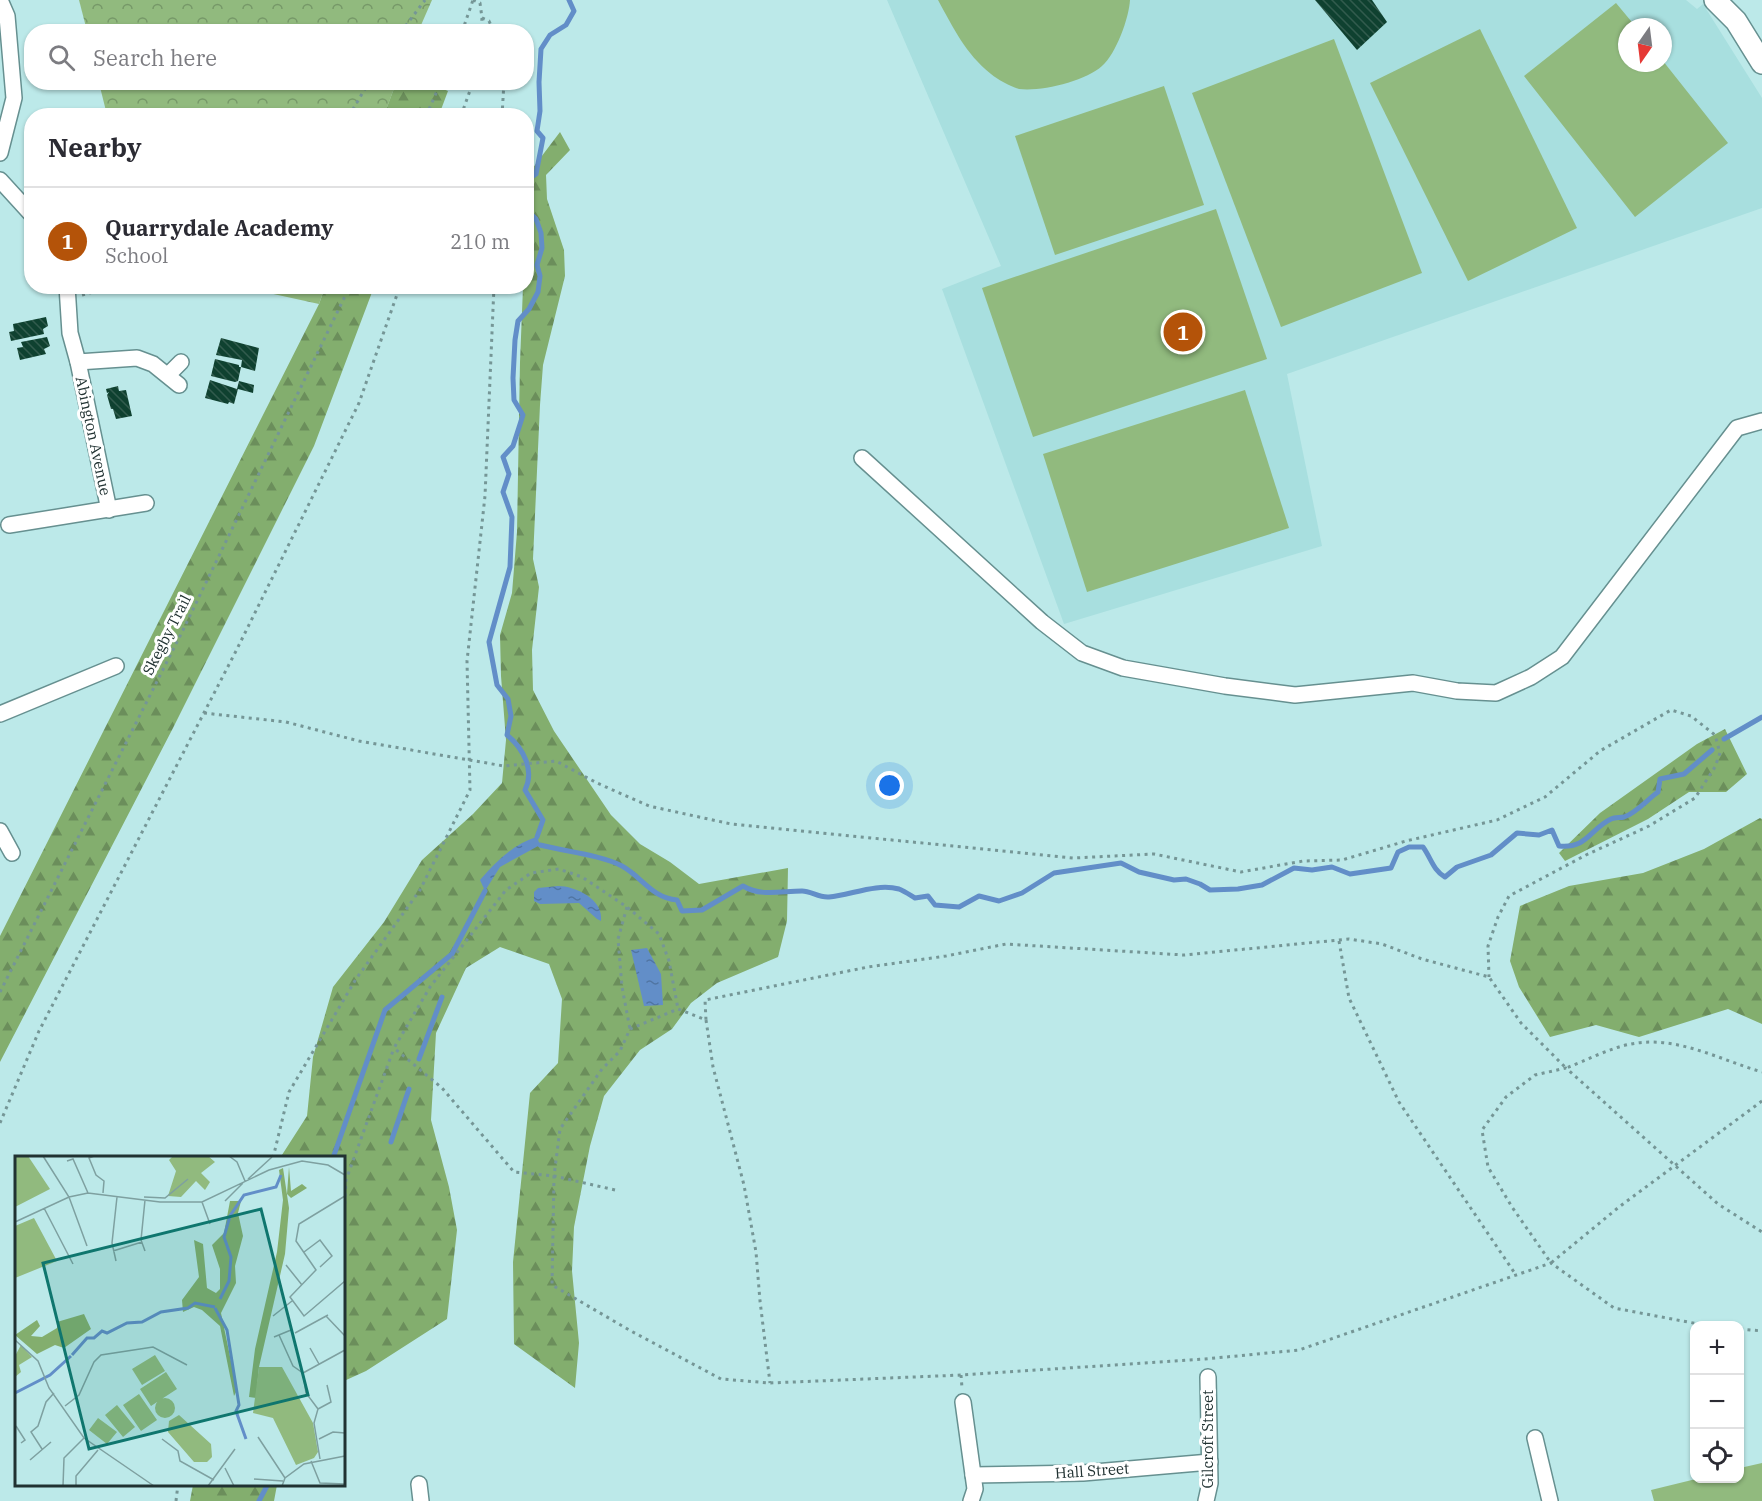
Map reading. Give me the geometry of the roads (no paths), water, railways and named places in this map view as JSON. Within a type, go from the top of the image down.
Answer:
[{"type":"main road","points":[[1715,0],[1736,21],[1762,63]]},
{"type":"street","points":[[0,0],[7,16],[14,98],[0,153]]},
{"type":"street","points":[[0,180],[24,206]]},
{"type":"street","name":"Abington Avenue","points":[[68,294],[70,333],[108,510]]},
{"type":"street","name":"Abington Avenue","points":[[78,362],[136,358],[153,364],[173,380],[181,362]]},
{"type":"street","points":[[862,458],[1042,622],[1082,653],[1123,668],[1225,686],[1295,695],[1413,683],[1457,691],[1496,693],[1531,677],[1562,657],[1737,428],[1762,421]]},
{"type":"street","name":"Abington Avenue","points":[[9,525],[146,503]]},
{"type":"street","points":[[0,714],[116,666]]},
{"type":"street","points":[[0,831],[12,853]]},
{"type":"street","name":"Gilcroft Street","points":[[1206,1501],[1210,1483],[1208,1377]]},
{"type":"street","points":[[963,1402],[975,1489],[971,1501]]},
{"type":"street","points":[[1535,1438],[1550,1501]]},
{"type":"street","name":"Hall Street","points":[[973,1475],[1083,1473],[1210,1462]]},
{"type":"street","points":[[418,1484],[421,1501]]},
{"type":"water","points":[[537,837],[540,845],[500,867],[485,891],[480,880],[492,867],[520,844]]},
{"type":"water","points":[[558,886],[572,888],[587,895],[598,906],[601,921],[579,903],[540,904],[534,901],[534,892],[538,888]]},
{"type":"water","points":[[647,948],[661,974],[663,1005],[644,1006],[631,950]]},
{"type":"waterway","points":[[534,175],[543,138],[537,131],[540,111],[541,49],[550,35],[566,25],[574,11],[569,0]]},
{"type":"waterway","points":[[534,217],[541,233],[542,248],[537,265],[540,276],[538,292],[529,309],[518,321],[515,340],[514,400],[523,415],[513,446],[503,457],[509,474],[503,492],[512,517],[510,567],[489,642],[497,685],[508,699],[511,716],[507,735],[518,746],[526,760],[529,775],[525,790],[543,820],[537,837]]},
{"type":"waterway","points":[[1724,739],[1762,717]]},
{"type":"waterway","points":[[540,845],[593,856],[622,866],[654,891],[677,900],[682,911],[702,910],[743,886],[771,893],[802,891],[825,897],[881,887],[899,889],[915,898],[928,896],[935,905],[959,907],[979,896],[999,901],[1022,893],[1054,873],[1121,863],[1139,872],[1174,880],[1186,879],[1210,890],[1238,889],[1262,885],[1294,868],[1312,870],[1332,867],[1350,874],[1391,868],[1398,852],[1409,847],[1423,847],[1435,867],[1445,877],[1457,867],[1491,855],[1517,833],[1539,835],[1552,830],[1559,846],[1576,844],[1611,819],[1624,817],[1633,812],[1658,792],[1660,779],[1684,774],[1712,750]]},
{"type":"waterway","points":[[334,1156],[385,1010],[452,954],[485,891]]},
{"type":"waterway","points":[[419,1059],[442,997]]},
{"type":"waterway","points":[[391,1142],[409,1089]]},
{"type":"waterway","points":[[259,1501],[267,1486]]},
{"type":"place","name":"Quarrydale Academy","points":[[1183,332]]}]
